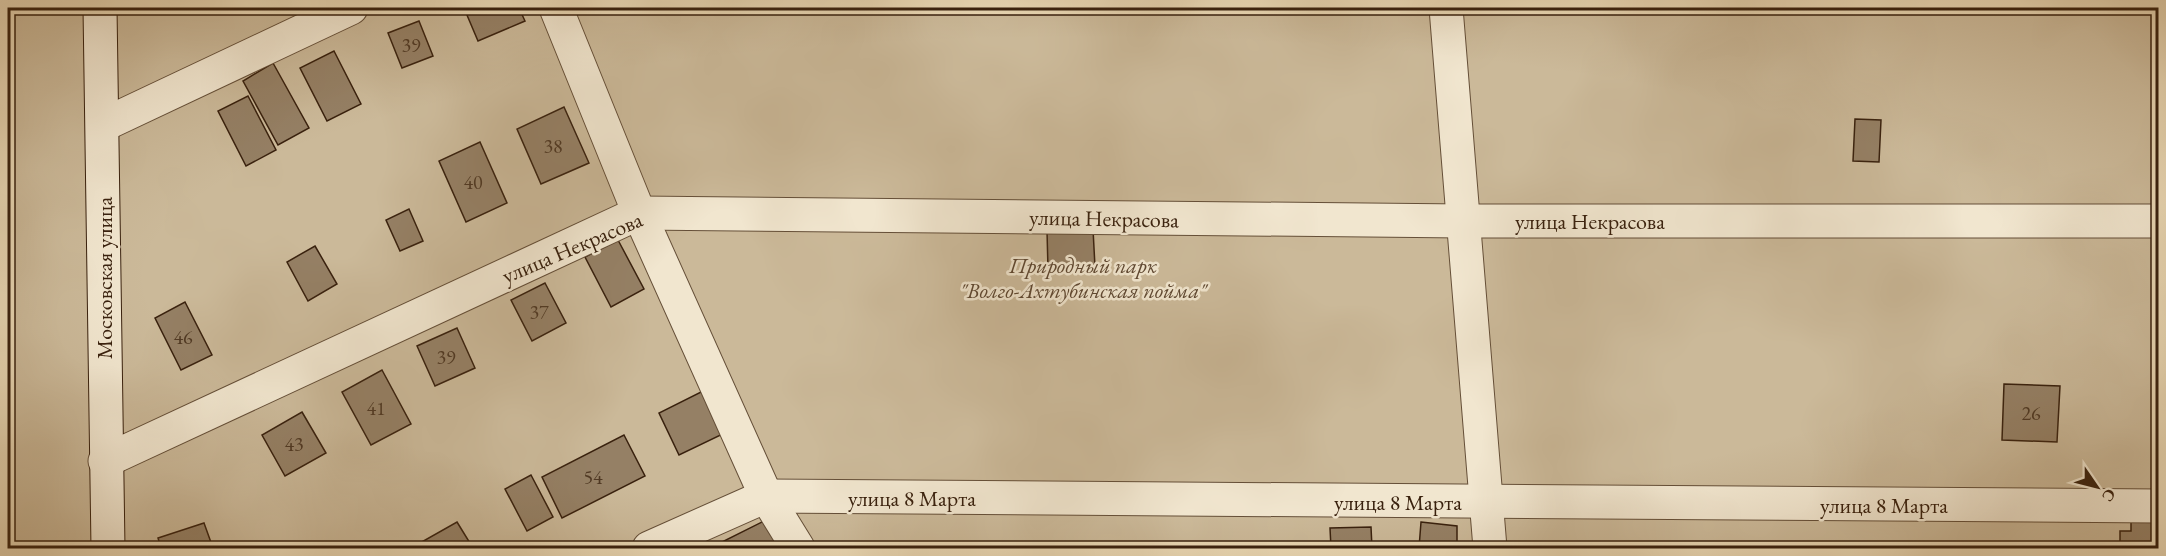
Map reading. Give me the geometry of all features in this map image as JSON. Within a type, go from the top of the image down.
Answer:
[{"type":"street","name":"Московская улица","points":[[100,8],[108,549]]},
{"type":"street","points":[[103,125],[351,8]]},
{"type":"street","points":[[556,8],[639,213],[766,496],[798,549]]},
{"type":"street","points":[[1446,8],[1490,549]]},
{"type":"street","name":"улица Некрасова","points":[[105,461],[639,213],[1464,221],[2158,221]]},
{"type":"street","name":"улица 8 Марта","points":[[649,549],[766,496],[2158,506]]},
{"type":"green space","name":"Природный парк \"Волго-Ахтубинская пойма\"","points":[[8,8],[2158,8],[2158,548],[8,548]]},
{"type":"building","points":[[464,8],[519,8],[525,21],[478,41]]},
{"type":"building","points":[[419,21],[433,56],[402,68],[388,33]]},
{"type":"building","points":[[334,51],[361,104],[327,121],[300,68]]},
{"type":"building","points":[[273,63],[309,128],[278,145],[243,81]]},
{"type":"building","points":[[248,96],[276,150],[246,166],[218,111]]},
{"type":"building","points":[[564,107],[589,163],[541,184],[517,129]]},
{"type":"building","points":[[1855,119],[1881,120],[1879,162],[1853,161]]},
{"type":"building","points":[[480,142],[507,203],[466,222],[439,161]]},
{"type":"building","points":[[409,209],[423,241],[400,251],[386,220]]},
{"type":"building","points":[[1093,229],[1095,267],[1048,269],[1047,231]]},
{"type":"building","points":[[618,240],[644,289],[611,307],[585,257]]},
{"type":"building","points":[[315,246],[337,284],[308,301],[287,262]]},
{"type":"building","points":[[545,283],[566,323],[532,341],[511,300]]},
{"type":"building","points":[[185,302],[212,355],[181,370],[155,318]]},
{"type":"building","points":[[457,328],[475,368],[435,386],[417,346]]},
{"type":"building","points":[[382,370],[411,424],[371,445],[342,392]]},
{"type":"building","points":[[2004,384],[2060,386],[2057,442],[2002,440]]},
{"type":"building","points":[[707,389],[727,432],[679,455],[659,413]]},
{"type":"building","points":[[302,412],[326,453],[285,476],[262,435]]},
{"type":"building","points":[[624,435],[645,476],[562,518],[542,477]]},
{"type":"building","points":[[531,475],[553,517],[527,531],[505,489]]},
{"type":"building","points":[[2131,510],[2154,510],[2154,548],[2120,548],[2120,531],[2131,531]]},
{"type":"building","points":[[774,516],[790,548],[712,547]]},
{"type":"building","points":[[457,522],[473,548],[411,548]]},
{"type":"building","points":[[1421,522],[1457,526],[1457,548],[1419,548]]},
{"type":"building","points":[[204,523],[213,548],[161,548],[158,538]]},
{"type":"building","points":[[1371,527],[1372,548],[1331,548],[1330,528]]}]
